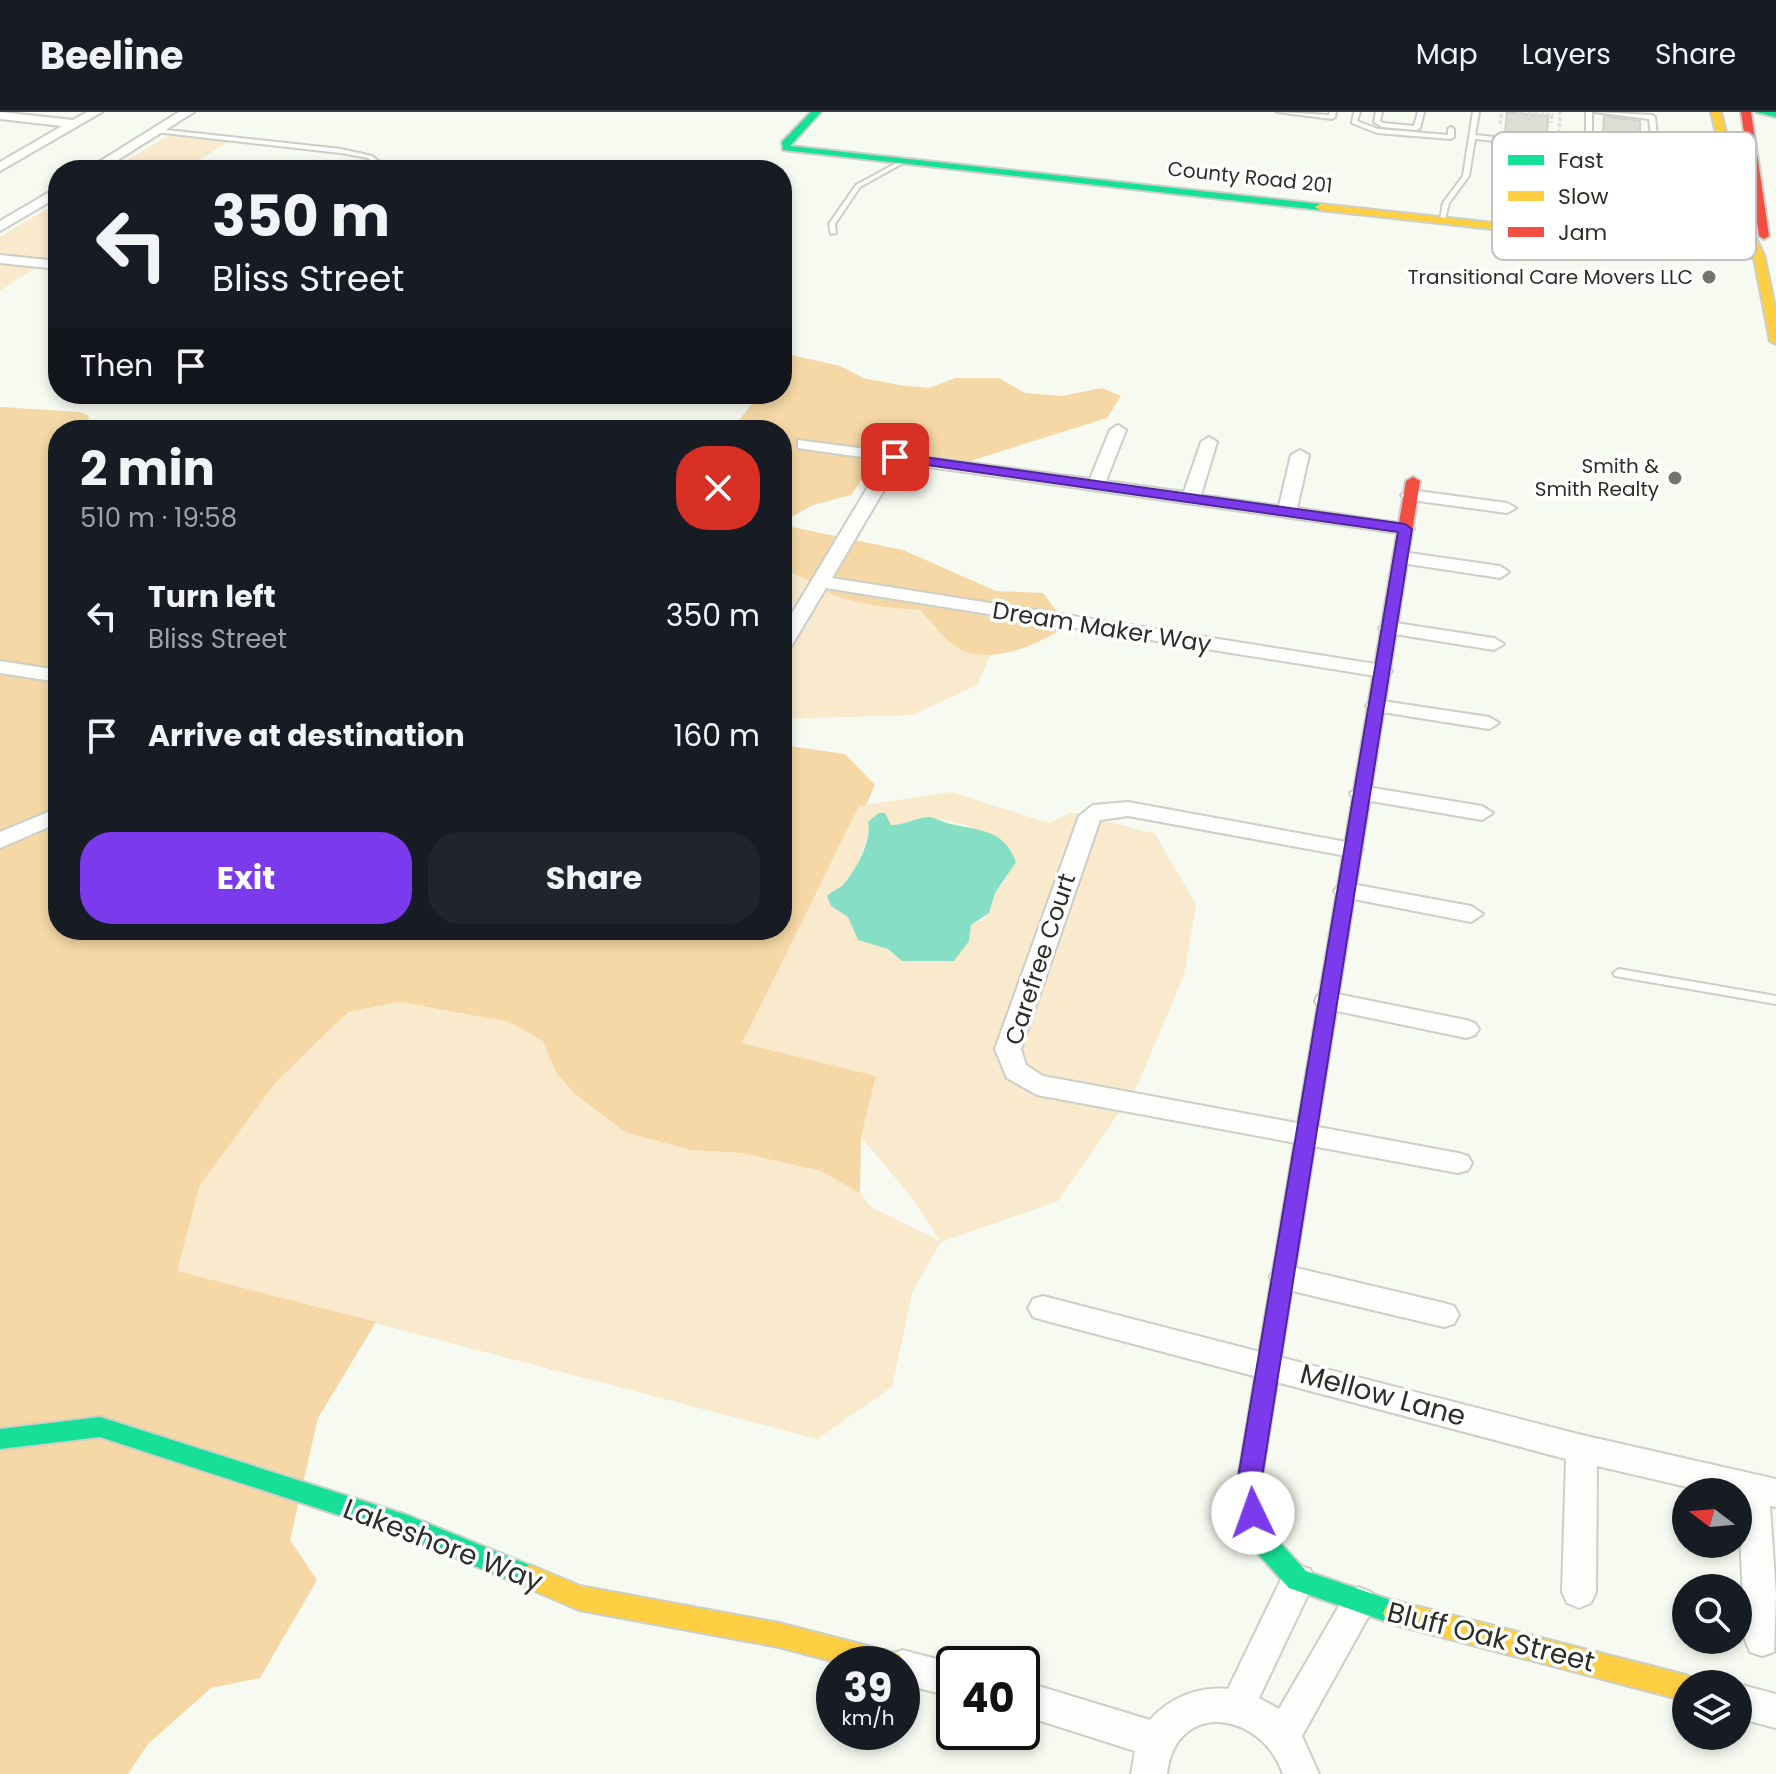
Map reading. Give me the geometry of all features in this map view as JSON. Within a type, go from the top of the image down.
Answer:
[{"type":"street","points":[[0,167],[96,112]]},
{"type":"street","points":[[109,160],[188,112]]},
{"type":"street","name":"County Road 201","points":[[816,112],[785,144],[786,148],[1492,224]]},
{"type":"street","points":[[1716,112],[1720,132]]},
{"type":"street","points":[[1746,112],[1750,132]]},
{"type":"street","points":[[1761,112],[1776,114]]},
{"type":"street","points":[[0,115],[75,124]]},
{"type":"street","points":[[1756,161],[1767,214],[1759,255]]},
{"type":"street","points":[[0,227],[48,197]]},
{"type":"street","points":[[0,210],[23,213]]},
{"type":"street","points":[[1756,249],[1776,341]]},
{"type":"street","points":[[0,259],[48,264]]},
{"type":"street","points":[[1096,485],[1118,430]]},
{"type":"street","points":[[1191,498],[1209,442]]},
{"type":"street","points":[[804,444],[1405,529]]},
{"type":"street","points":[[1287,512],[1300,455]]},
{"type":"street","points":[[792,630],[895,457]]},
{"type":"street","points":[[1237,1707],[1298,1580],[1258,1536],[1248,1490],[1412,488],[1507,508]]},
{"type":"street","points":[[1402,558],[1500,572]]},
{"type":"street","name":"Dream Maker Way","points":[[821,582],[1382,671]]},
{"type":"street","points":[[1389,628],[1494,644]]},
{"type":"street","points":[[0,667],[48,674]]},
{"type":"street","points":[[1376,706],[1489,723]]},
{"type":"street","points":[[1361,793],[1482,813]]},
{"type":"street","name":"Carefree Court","points":[[1307,1133],[1037,1085],[1014,1069],[1008,1049],[1090,816],[1101,810],[1128,809],[1352,850]]},
{"type":"street","points":[[0,841],[48,819]]},
{"type":"street","points":[[1346,891],[1471,914]]},
{"type":"street","points":[[1327,1001],[1466,1029]]},
{"type":"street","points":[[1307,1133],[1458,1163]]},
{"type":"street","points":[[1284,1277],[1444,1315]]},
{"type":"street","name":"Mellow Lane","points":[[1043,1308],[1582,1449],[1765,1490],[1762,1640]]},
{"type":"street","name":"Lakeshore Way","points":[[0,1439],[100,1427],[407,1526],[579,1598],[779,1635],[821,1646]]},
{"type":"street","points":[[1579,1592],[1582,1449]]},
{"type":"street","name":"Bluff Oak Street","points":[[1298,1580],[1359,1603],[1672,1684]]},
{"type":"street","points":[[1282,1737],[1359,1603]]},
{"type":"street","points":[[1040,1704],[1156,1740]]},
{"type":"street","points":[[1149,1774],[1156,1740],[1170,1722],[1190,1709],[1213,1704],[1237,1707],[1262,1718],[1282,1737],[1301,1774]]},
{"type":"street","points":[[1752,1705],[1776,1711]]},
{"type":"lane","points":[[1280,112],[1332,117],[1333,112]]},
{"type":"lane","points":[[1357,112],[1354,122],[1377,131],[1451,137],[1451,129]]},
{"type":"lane","points":[[1379,112],[1377,122],[1382,125],[1417,128],[1421,112]]},
{"type":"lane","points":[[1442,219],[1446,203],[1466,176],[1476,112]]},
{"type":"lane","points":[[1597,112],[1652,117],[1654,132]]},
{"type":"lane","points":[[157,131],[341,151],[374,160]]},
{"type":"lane","points":[[1472,137],[1492,139]]},
{"type":"lane","points":[[833,233],[832,224],[858,186],[902,162]]},
{"type":"lane","points":[[1619,973],[1776,1000]]},
{"type":"path","points":[[1516,112],[1560,118]]},
{"type":"path","points":[[1551,123],[1552,117]]},
{"type":"shaded area","points":[[168,136],[227,142],[199,160],[128,160]]},
{"type":"shaded area","points":[[48,208],[48,260],[0,291],[0,237]]},
{"type":"shaded area","points":[[792,355],[840,366],[863,378],[899,385],[929,388],[955,378],[999,378],[1025,393],[1062,396],[1102,388],[1121,396],[1107,418],[970,461],[931,460],[868,470],[851,495],[813,505],[792,517],[792,420],[739,420],[752,404],[792,404]]},
{"type":"shaded area","points":[[0,407],[79,412],[88,415],[89,420],[48,420],[48,940],[792,940],[792,746],[845,754],[875,785],[866,805],[859,806],[742,1043],[876,1076],[861,1137],[860,1193],[821,1171],[741,1153],[691,1150],[625,1132],[574,1093],[556,1072],[543,1041],[509,1022],[400,1002],[348,1012],[276,1082],[200,1185],[177,1271],[376,1322],[318,1418],[290,1540],[317,1580],[260,1678],[211,1688],[148,1744],[128,1774],[0,1774]]},
{"type":"shaded area","points":[[792,527],[903,550],[996,591],[1043,593],[1067,625],[1044,639],[1016,650],[1002,654],[973,654],[955,646],[920,610],[849,600],[792,574]]},
{"type":"shaded area","points":[[792,575],[849,600],[920,610],[960,648],[980,655],[991,654],[977,685],[913,715],[792,719]]},
{"type":"shaded area","points":[[951,792],[1049,823],[1071,812],[1155,834],[1196,905],[1184,975],[1136,1088],[1058,1201],[941,1242],[913,1290],[892,1387],[817,1439],[176,1271],[200,1185],[276,1082],[348,1012],[400,1002],[509,1022],[544,1041],[556,1072],[691,1150],[741,1153],[821,1171],[860,1193],[871,1207],[940,1241],[913,1199],[861,1137],[876,1076],[741,1043],[859,806]],"holes":[[[929,817],[969,826],[1008,876],[995,893],[984,919],[971,925],[969,941],[902,961],[888,949],[858,940],[848,917],[831,906],[832,891],[852,874],[870,830]]]},
{"type":"shaded area","points":[[879,813],[885,813],[891,825],[928,817],[981,830],[998,837],[1011,851],[1016,862],[995,893],[989,913],[971,925],[969,941],[954,961],[902,961],[888,949],[858,940],[848,917],[831,906],[827,896],[843,885],[853,872],[868,837],[868,822]]},
{"type":"building","points":[[1507,112],[1548,116],[1547,132],[1505,132]]},
{"type":"building","points":[[1604,116],[1640,121],[1640,132],[1603,132]]},
{"type":"traffic: fast","points":[[816,112],[785,144],[786,148],[1320,207]]},
{"type":"traffic: fast","points":[[1761,112],[1776,114]]},
{"type":"traffic: fast","points":[[1349,873],[1248,1490],[1258,1536],[1298,1580],[1396,1613]]},
{"type":"traffic: fast","points":[[0,1439],[100,1427],[407,1526],[530,1577]]},
{"type":"traffic: slow","points":[[1716,112],[1721,132]]},
{"type":"traffic: slow","points":[[1320,207],[1492,226]]},
{"type":"traffic: slow","points":[[1756,249],[1776,341]]},
{"type":"traffic: slow","points":[[530,1577],[579,1598],[779,1635],[821,1646]]},
{"type":"traffic: slow","points":[[1396,1613],[1672,1684]]},
{"type":"traffic: jam","points":[[1746,112],[1749,132]]},
{"type":"traffic: jam","points":[[1756,181],[1764,236]]},
{"type":"traffic: jam","points":[[1349,873],[1413,481]]},
{"type":"place","name":"Transitional Care Movers LLC","points":[[1709,277]]},
{"type":"place","name":"Smith & Smith Realty","points":[[1675,478]]},
{"type":"route","points":[[895,457],[1405,529],[1248,1490],[1253,1513]]}]
